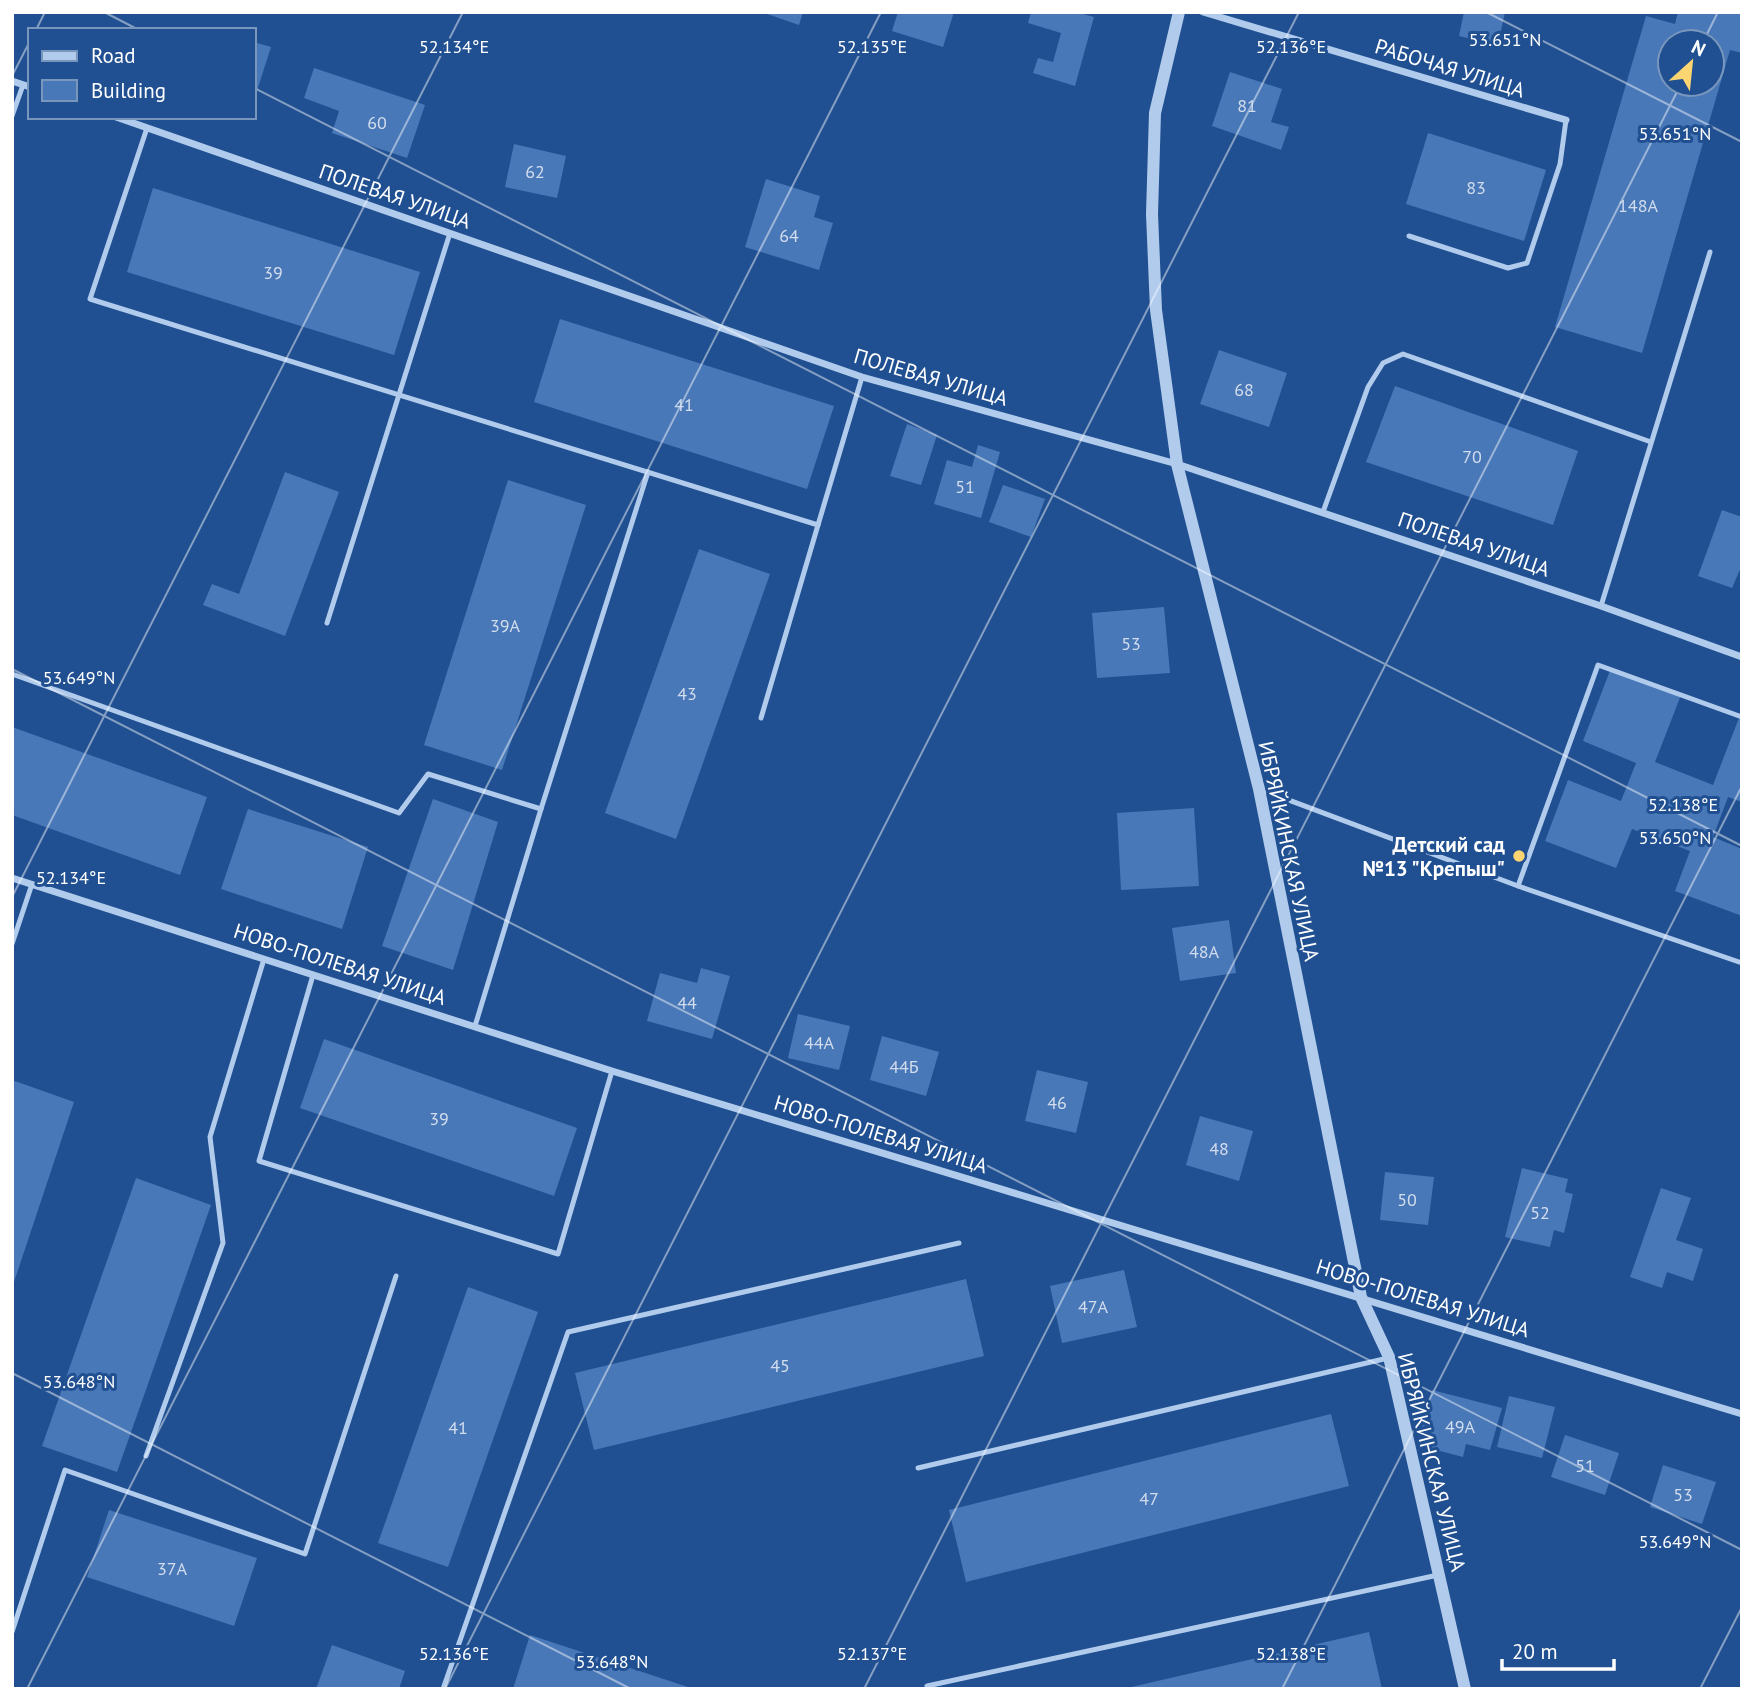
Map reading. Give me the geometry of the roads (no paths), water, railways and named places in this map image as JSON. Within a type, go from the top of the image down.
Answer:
[{"type":"street","name":"ИБРЯЙКИНСКАЯ УЛИЦА","points":[[1179,12],[1155,113],[1152,214],[1156,310],[1177,464],[1259,789],[1361,1297],[1389,1357],[1465,1689]]},
{"type":"street","name":"РАБОЧАЯ УЛИЦА","points":[[1203,12],[1566,120]]},
{"type":"street","points":[[12,81],[26,86]]},
{"type":"street","name":"ПОЛЕВАЯ УЛИЦА","points":[[122,119],[862,377],[1177,464],[1601,606],[1742,657]]},
{"type":"street","name":"НОВО-ПОЛЕВАЯ УЛИЦА","points":[[12,878],[612,1071],[1742,1414]]},
{"type":"lane","points":[[12,116],[26,86]]},
{"type":"lane","points":[[1409,236],[1508,268],[1527,263],[1560,164],[1566,120]]},
{"type":"lane","points":[[147,128],[90,299],[818,525]]},
{"type":"lane","points":[[327,623],[450,233]]},
{"type":"lane","points":[[1601,606],[1710,252]]},
{"type":"lane","points":[[1323,512],[1368,387],[1383,363],[1403,354],[1651,442]]},
{"type":"lane","points":[[761,719],[862,377]]},
{"type":"lane","points":[[475,1026],[648,472]]},
{"type":"lane","points":[[1518,886],[1598,665],[1742,717]]},
{"type":"lane","points":[[12,674],[398,813],[428,774],[541,809]]},
{"type":"lane","points":[[1259,789],[1518,886],[1742,963]]},
{"type":"lane","points":[[12,944],[32,884]]},
{"type":"lane","points":[[146,1456],[223,1243],[210,1137],[264,959]]},
{"type":"lane","points":[[313,975],[259,1161],[558,1254],[612,1071]]},
{"type":"lane","points":[[443,1689],[568,1332],[959,1243]]},
{"type":"lane","points":[[12,1632],[65,1470],[305,1554],[396,1276]]},
{"type":"lane","points":[[918,1468],[1389,1357]]},
{"type":"lane","points":[[928,1689],[927,1686],[1440,1575]]},
{"type":"place","name":"Детский сад №13 \"Крепыш\"","points":[[1519,856]]}]
